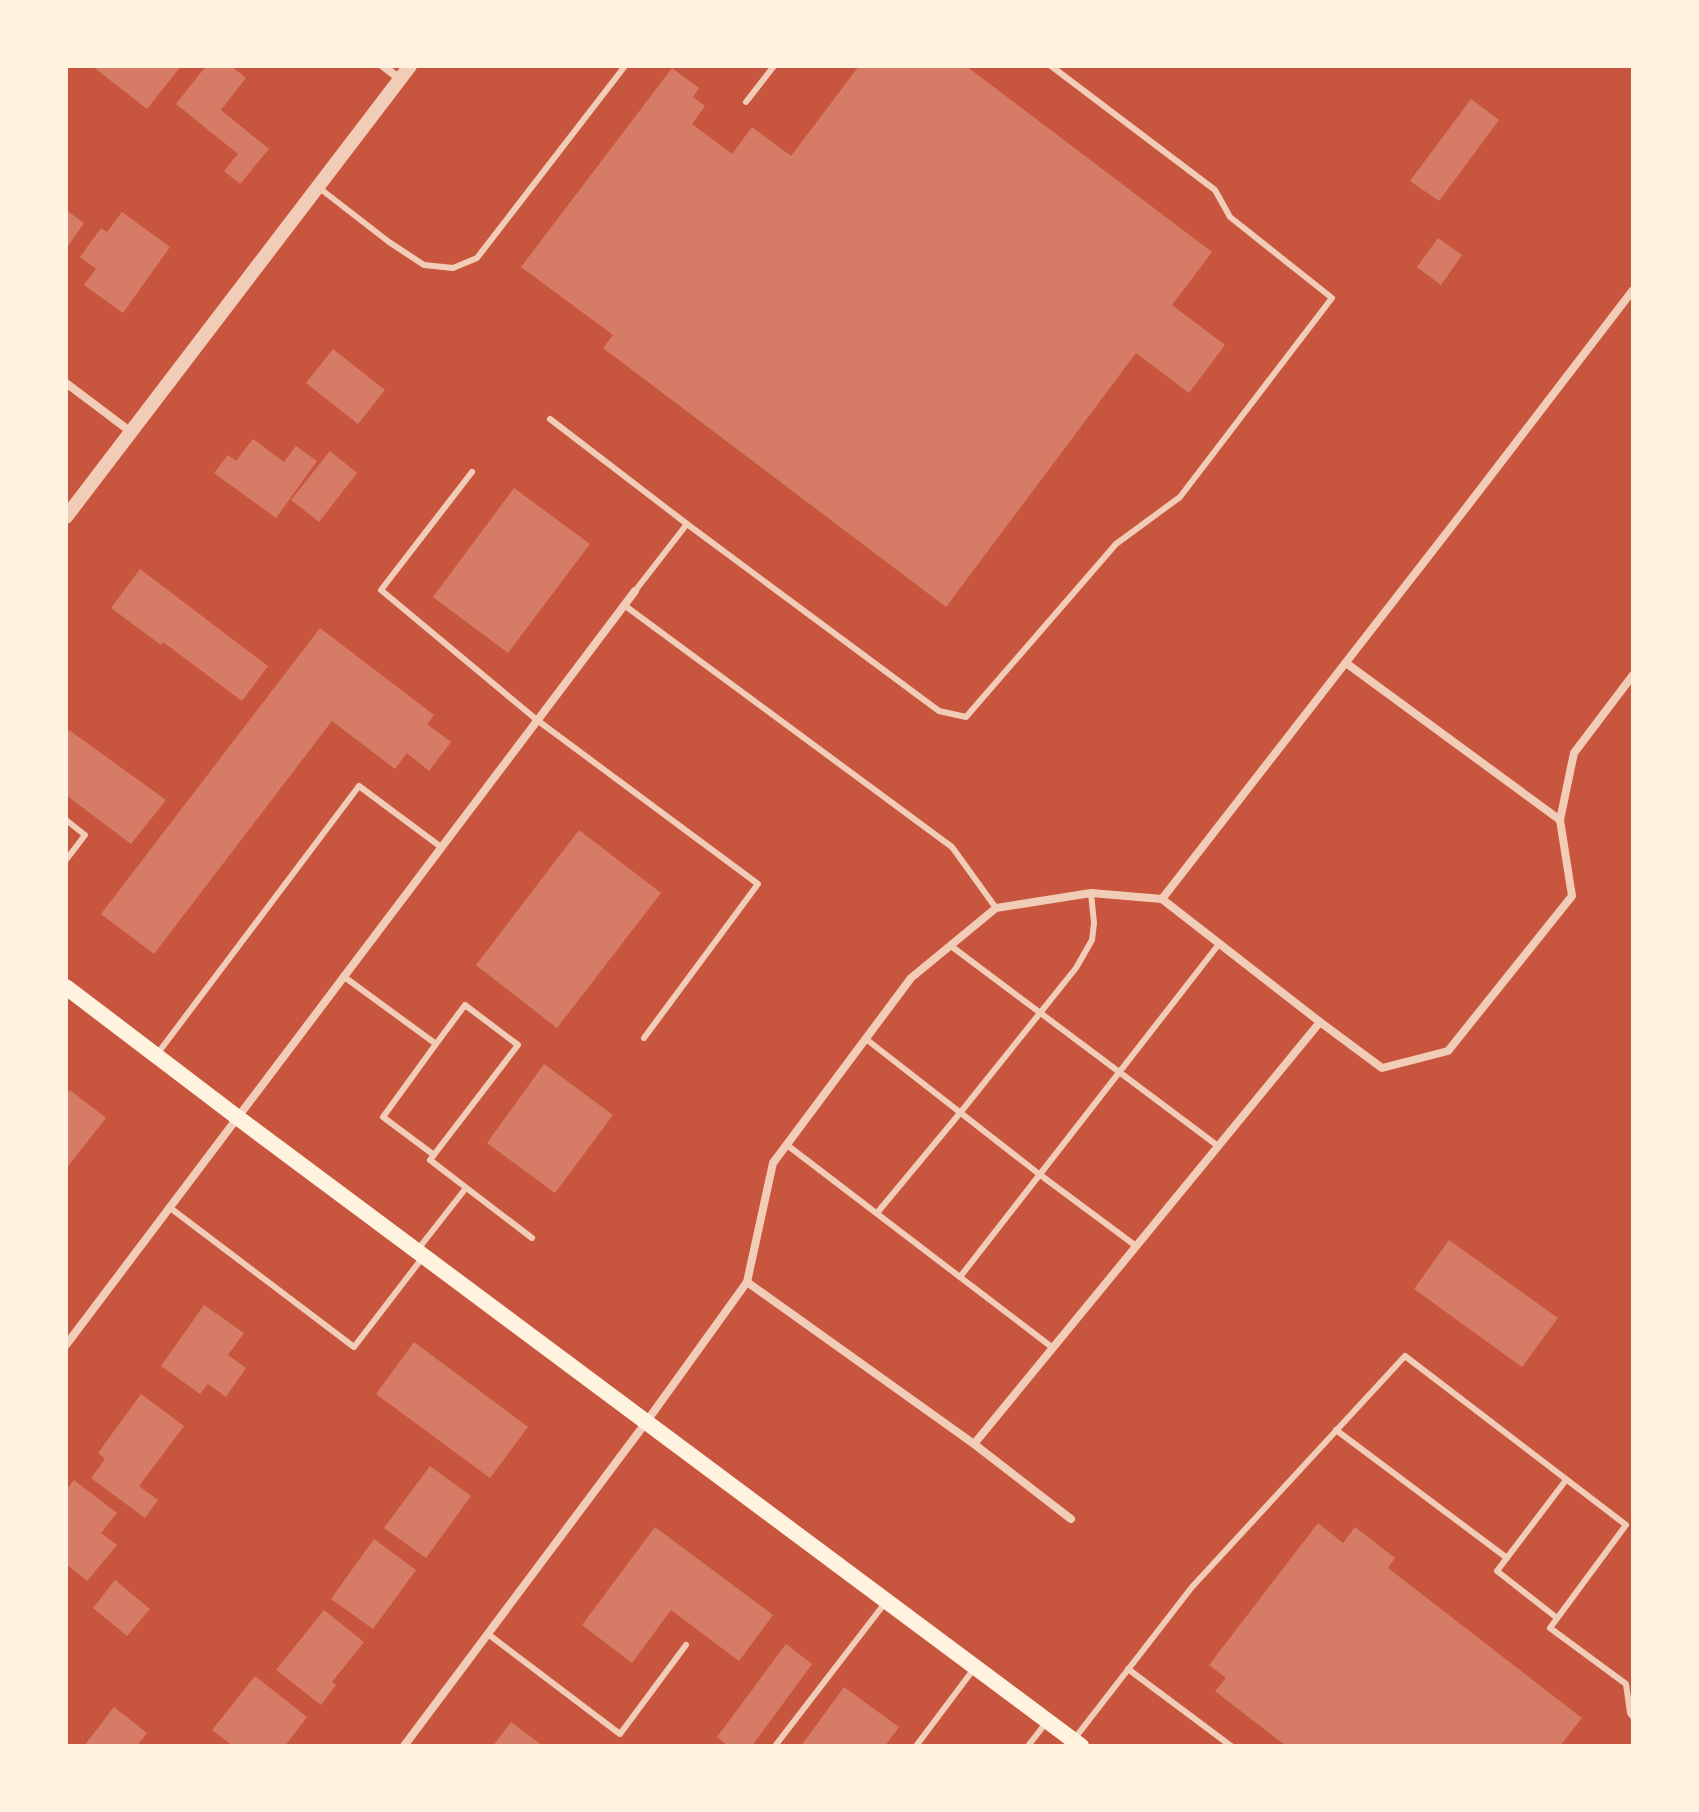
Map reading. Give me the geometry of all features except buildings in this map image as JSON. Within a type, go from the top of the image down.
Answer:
[{"type":"main road","points":[[66,987],[1077,1743]]},
{"type":"street","points":[[383,66],[400,79]]},
{"type":"street","points":[[66,517],[410,66]]},
{"type":"street","points":[[1162,899],[1633,290]]},
{"type":"street","points":[[66,383],[131,432]]},
{"type":"street","points":[[66,1345],[635,591]]},
{"type":"street","points":[[1346,663],[1560,820]]},
{"type":"street","points":[[404,1746],[747,1282],[773,1163],[911,978],[996,908],[1091,893],[1162,899],[1382,1068],[1448,1051],[1572,896],[1560,820],[1574,753],[1633,675]]},
{"type":"street","points":[[974,1444],[1320,1022]]},
{"type":"street","points":[[747,1282],[974,1444],[1071,1519]]},
{"type":"lane","points":[[318,187],[424,265],[453,268],[477,258],[625,66]]},
{"type":"lane","points":[[746,102],[774,66]]},
{"type":"lane","points":[[550,419],[939,711],[966,717],[1116,544],[1180,497],[1332,298],[1230,217],[1215,190],[1051,66]]},
{"type":"lane","points":[[472,472],[381,590],[537,720],[758,884],[644,1038]]},
{"type":"lane","points":[[635,591],[687,524]]},
{"type":"lane","points":[[624,605],[952,847],[996,908]]},
{"type":"lane","points":[[156,1055],[359,786],[441,847]]},
{"type":"lane","points":[[66,820],[85,835],[66,860]]},
{"type":"lane","points":[[877,1213],[1076,968],[1092,940],[1091,893]]},
{"type":"lane","points":[[960,1277],[1219,944]]},
{"type":"lane","points":[[951,946],[1218,1146]]},
{"type":"lane","points":[[343,976],[436,1044]]},
{"type":"lane","points":[[434,1155],[383,1117],[465,1005],[518,1045],[434,1155],[430,1160],[532,1238]]},
{"type":"lane","points":[[866,1039],[1136,1246]]},
{"type":"lane","points":[[787,1145],[1053,1348]]},
{"type":"lane","points":[[169,1207],[354,1347],[466,1188]]},
{"type":"lane","points":[[1077,1743],[1128,1669],[1192,1587],[1405,1356],[1626,1525]]},
{"type":"lane","points":[[1336,1430],[1507,1558]]},
{"type":"lane","points":[[1557,1618],[1497,1571],[1566,1480]]},
{"type":"lane","points":[[1633,1517],[1550,1628],[1626,1684],[1633,1717]]},
{"type":"lane","points":[[775,1746],[887,1601]]},
{"type":"lane","points":[[488,1634],[620,1734],[686,1645]]},
{"type":"lane","points":[[916,1746],[975,1667]]},
{"type":"lane","points":[[1128,1669],[1231,1746]]},
{"type":"lane","points":[[1028,1746],[1047,1721]]}]
